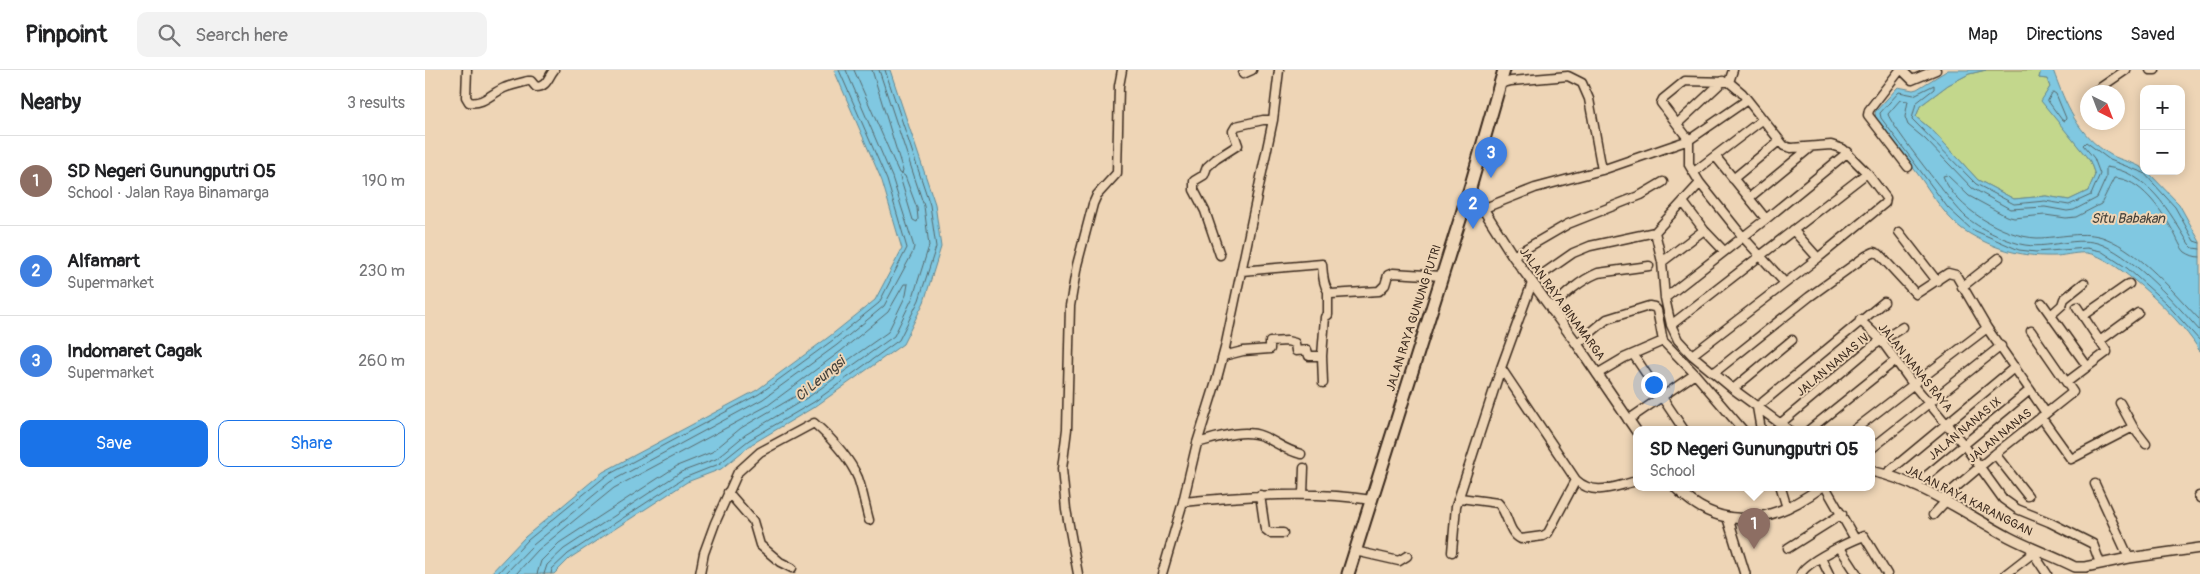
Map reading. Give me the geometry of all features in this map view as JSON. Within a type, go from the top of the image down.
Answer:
[{"type":"main road","name":"JALAN RAYA GUNUNG PUTRI","points":[[1348,574],[1470,188],[1504,70]]},
{"type":"street","points":[[467,70],[466,97],[469,102],[473,103],[487,99],[503,88],[528,81],[531,81],[536,87],[540,87],[546,83],[554,70]]},
{"type":"street","points":[[1078,574],[1062,481],[1067,429],[1071,306],[1077,265],[1093,204],[1097,195],[1117,173],[1119,86],[1122,70]]},
{"type":"street","points":[[1243,74],[1252,70]]},
{"type":"street","points":[[1162,574],[1183,502],[1197,443],[1223,356],[1273,120],[1279,70]]},
{"type":"street","points":[[1677,124],[1726,81],[1733,70]]},
{"type":"street","points":[[1908,166],[1868,115],[1869,110],[1901,70],[1912,80],[1935,70]]},
{"type":"street","points":[[2104,85],[2125,70]]},
{"type":"street","points":[[2150,70],[2155,70]]},
{"type":"street","points":[[1500,84],[1511,81],[1568,76],[1582,83],[1589,99],[1602,170]]},
{"type":"street","points":[[1692,355],[1818,258],[1886,201],[1867,173],[1848,152],[1831,145],[1787,147],[1779,141],[1747,100],[1726,81],[1685,81],[1663,99],[1661,103],[1689,140],[1688,159],[1694,172],[1700,183],[1743,237],[1761,254],[1785,283]]},
{"type":"street","points":[[1482,209],[1535,188],[1602,170],[1689,140],[1747,100]]},
{"type":"street","points":[[1220,255],[1205,211],[1194,190],[1193,182],[1204,175],[1207,166],[1238,145],[1233,128],[1251,122],[1273,120]]},
{"type":"street","points":[[1694,172],[1762,120]]},
{"type":"street","points":[[1733,179],[1779,141]]},
{"type":"street","points":[[1749,198],[1811,146]]},
{"type":"street","points":[[1665,298],[1766,220],[1848,152]]},
{"type":"street","points":[[1716,157],[1766,220]]},
{"type":"street","points":[[1671,325],[1867,173]]},
{"type":"street","points":[[1513,256],[1568,224],[1641,195],[1663,182]]},
{"type":"street","points":[[1540,276],[1573,253],[1590,246],[1655,232],[1700,183]]},
{"type":"street","name":"JALAN RAYA BINAMARGA","points":[[1470,188],[1513,256],[1577,344],[1633,426]]},
{"type":"street","points":[[1683,202],[1704,230],[1724,251]]},
{"type":"street","points":[[1662,262],[1704,230]]},
{"type":"street","points":[[1793,230],[1818,258]]},
{"type":"street","points":[[1655,232],[1662,262],[1665,298],[1671,325],[1678,340],[1692,355],[1715,372],[1733,389],[1784,426]]},
{"type":"street","points":[[1899,232],[1937,281]]},
{"type":"street","points":[[1715,372],[1809,297],[1866,256],[1875,252],[1879,254],[1914,293],[1919,294],[1947,273],[1956,275],[1987,328],[2030,390],[2071,459],[2133,427]]},
{"type":"street","points":[[1962,287],[1999,258]]},
{"type":"street","points":[[1242,271],[1322,264],[1328,292],[1328,315],[1325,317],[1323,383]]},
{"type":"street","points":[[1551,310],[1559,300],[1591,276],[1598,273],[1649,266]]},
{"type":"street","points":[[1328,292],[1331,294],[1379,291],[1383,288],[1388,275],[1393,272],[1442,276]]},
{"type":"street","points":[[1452,552],[1454,513],[1501,368],[1532,283]]},
{"type":"street","points":[[2052,314],[2062,306],[2064,299],[2084,283]]},
{"type":"street","points":[[2083,316],[2129,284]]},
{"type":"street","points":[[1861,320],[1884,302]]},
{"type":"street","points":[[2043,303],[2087,366]]},
{"type":"street","points":[[1577,344],[1607,319],[1649,306],[1654,307],[1657,310],[1663,341],[1695,374],[1740,426]]},
{"type":"street","points":[[2031,331],[2067,382],[2107,352],[2101,340],[2077,307]]},
{"type":"street","points":[[2101,340],[2138,313]]},
{"type":"street","name":"JALAN NANAS RAYA","points":[[1757,407],[1861,320],[1881,340],[1912,384],[1964,445],[2003,499],[2017,508],[2093,544],[2100,563]]},
{"type":"street","name":"JALAN NANAS IV","points":[[1781,423],[1881,340],[1903,327]]},
{"type":"street","points":[[1859,426],[1987,328]]},
{"type":"street","points":[[1733,389],[1792,340]]},
{"type":"street","points":[[1223,356],[1251,350],[1266,350],[1270,349],[1270,342],[1287,341],[1295,343],[1296,351],[1307,350],[1309,356],[1323,356]]},
{"type":"street","points":[[1597,374],[1633,354],[1663,341]]},
{"type":"street","points":[[1875,446],[2001,346]]},
{"type":"street","points":[[1633,354],[1681,426]]},
{"type":"street","points":[[1814,426],[1896,360]]},
{"type":"street","points":[[1886,474],[2015,367]]},
{"type":"street","points":[[1501,368],[1576,480],[1592,490],[1633,482]]},
{"type":"street","points":[[1629,420],[1695,374]]},
{"type":"street","name":"JALAN NANAS","points":[[1933,515],[1944,500],[1980,467],[2073,392],[2067,382]]},
{"type":"street","name":"JALAN NANAS IX","points":[[1914,486],[2030,390]]},
{"type":"street","points":[[2120,403],[2133,427],[2146,444]]},
{"type":"street","points":[[1757,407],[1760,426]]},
{"type":"street","points":[[700,574],[709,538],[738,472],[760,452],[814,423],[832,440],[858,478],[869,520]]},
{"type":"street","points":[[1197,443],[1232,435],[1253,433],[1262,436],[1287,451],[1301,454]]},
{"type":"street","points":[[1995,454],[2028,496]]},
{"type":"street","points":[[1303,494],[1304,468]]},
{"type":"street","name":"JALAN RAYA KARANGGAN","points":[[1875,472],[1886,474],[1944,500],[2031,550],[2075,566],[2085,567],[2129,558],[2200,548]]},
{"type":"street","points":[[1460,498],[1499,503],[1505,511],[1513,533],[1521,539],[1543,536],[1552,527],[1576,480]]},
{"type":"street","points":[[2095,484],[2129,558]]},
{"type":"street","points":[[1680,491],[1703,510],[1729,519],[1748,518],[1787,508],[1816,491]]},
{"type":"street","points":[[1782,491],[1787,508]]},
{"type":"street","points":[[1806,491],[1807,498]]},
{"type":"street","points":[[1828,491],[1855,539]]},
{"type":"street","points":[[728,492],[753,521],[760,545],[780,562],[792,568]]},
{"type":"street","points":[[1183,502],[1260,495],[1303,494],[1338,495],[1372,500]]},
{"type":"street","points":[[1260,495],[1265,529],[1270,533],[1283,533]]},
{"type":"street","points":[[1788,548],[1842,514]]},
{"type":"street","points":[[1729,519],[1745,574]]},
{"type":"street","points":[[1801,574],[1803,569],[1821,558],[1864,536],[1887,574]]},
{"type":"street","points":[[1840,548],[1857,574]]},
{"type":"street","points":[[2006,574],[2031,550],[2047,574]]},
{"type":"street","points":[[1355,551],[1399,561],[1407,556]]},
{"type":"street","points":[[1821,558],[1829,574]]},
{"type":"green space","points":[[1986,70],[2041,70],[2039,78],[2047,79],[2050,87],[2042,101],[2090,161],[2095,175],[2088,191],[2069,200],[2046,196],[2014,199],[1978,180],[1933,131],[1916,117],[1920,106],[1948,85],[1969,74]]},
{"type":"water","name":"Ci Leungsi","points":[[834,70],[890,70],[935,204],[941,247],[924,302],[903,344],[816,406],[752,444],[721,469],[687,482],[570,558],[554,574],[490,574],[525,537],[603,472],[757,390],[875,300],[902,249],[882,181]]},
{"type":"water","name":"Situ Babakan","points":[[1948,70],[1986,70],[1969,74],[1948,85],[1920,106],[1916,117],[1933,131],[1978,180],[2014,199],[2046,196],[2069,200],[2088,191],[2095,175],[2090,161],[2041,101],[2050,87],[2047,79],[2039,78],[2041,70],[2053,70],[2068,107],[2080,130],[2111,155],[2140,167],[2140,175],[2151,175],[2179,204],[2200,242],[2200,352],[2193,340],[2167,310],[2132,279],[2100,257],[2087,253],[2045,256],[2012,252],[1981,240],[1955,223],[1936,201],[1915,170],[1876,120],[1875,112],[1898,87],[1917,89]]},
{"type":"place","name":"Indomaret Cagak","points":[[1491,178]]},
{"type":"place","name":"Alfamart","points":[[1473,229]]},
{"type":"place","name":"SD Negeri Gunungputri 05","points":[[1754,549]]}]
